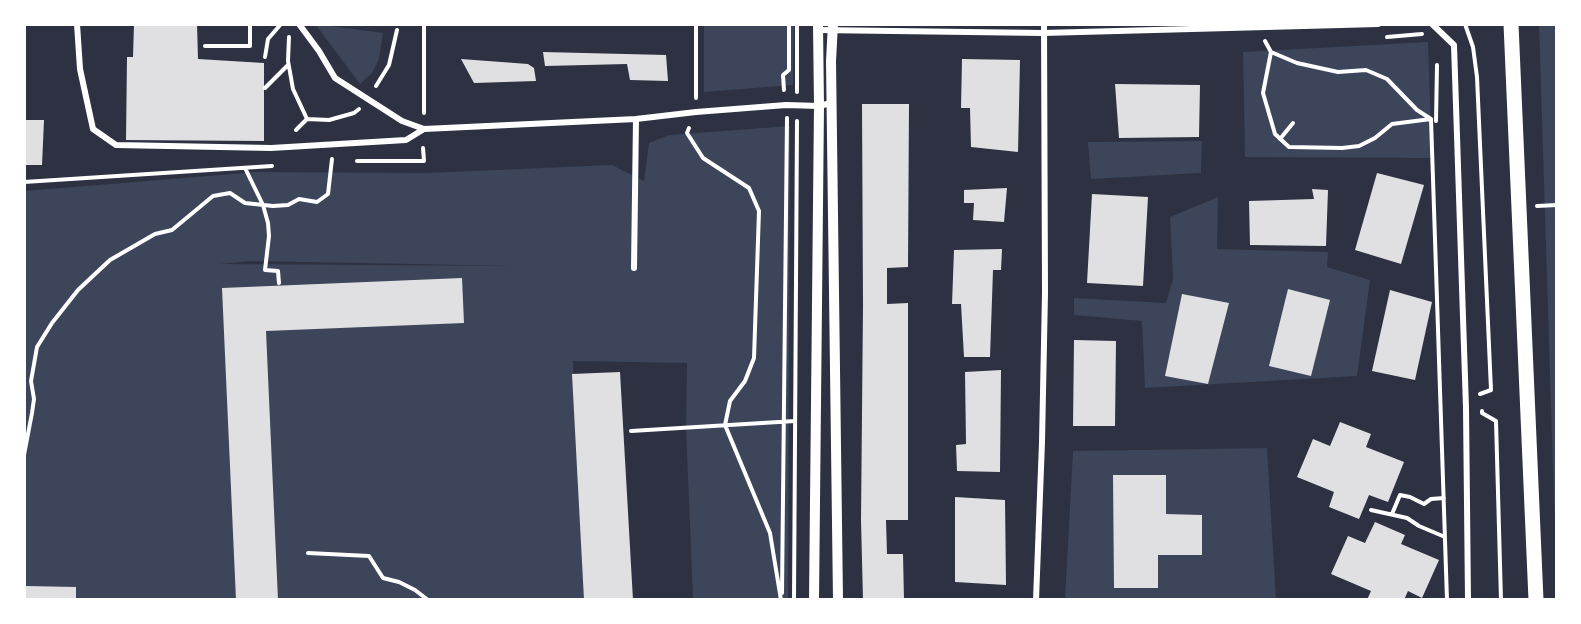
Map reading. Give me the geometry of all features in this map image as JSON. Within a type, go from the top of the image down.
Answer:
[{"type":"main road","points":[[1511,24],[1536,600]]},
{"type":"street","points":[[77,24],[80,69],[93,129],[116,145],[271,148],[406,140],[424,129]]},
{"type":"street","points":[[298,24],[319,51],[335,78],[402,121],[424,129],[636,119],[786,105],[831,104]]},
{"type":"street","points":[[1036,600],[1045,304],[1044,24]]},
{"type":"street","points":[[814,600],[818,27],[1043,33],[1377,24]]},
{"type":"street","points":[[1432,24],[1454,45],[1466,408],[1468,600]]},
{"type":"street","points":[[833,27],[831,104],[838,600]]},
{"type":"street","points":[[634,268],[636,119]]},
{"type":"path","points":[[205,46],[250,46],[250,24]]},
{"type":"path","points":[[265,57],[268,39],[280,24]]},
{"type":"path","points":[[355,161],[424,161],[424,24]]},
{"type":"path","points":[[696,24],[696,112],[687,133],[702,158],[749,188],[759,211],[754,358],[745,381],[730,401],[725,425],[770,532],[782,600]]},
{"type":"path","points":[[782,600],[788,114],[783,75],[789,70],[789,24]]},
{"type":"path","points":[[797,24],[797,66]]},
{"type":"path","points":[[1465,24],[1473,47],[1477,77],[1491,390],[1480,394],[1482,413],[1496,421],[1502,600]]},
{"type":"path","points":[[1258,27],[1272,52],[1315,68],[1338,72],[1366,70],[1387,79],[1417,110],[1434,120]]},
{"type":"path","points":[[289,33],[289,65],[293,89],[307,119]]},
{"type":"path","points":[[1375,38],[1423,34],[1430,38]]},
{"type":"path","points":[[1265,40],[1276,40]]},
{"type":"path","points":[[1272,52],[1263,93],[1275,134],[1289,147],[1359,146],[1375,138],[1392,124],[1434,120],[1456,121]]},
{"type":"path","points":[[1437,62],[1434,120],[1447,600]]},
{"type":"path","points":[[265,88],[289,65]]},
{"type":"path","points":[[1280,139],[1293,123]]},
{"type":"path","points":[[794,600],[797,130]]},
{"type":"path","points":[[24,455],[33,406],[31,381],[37,347],[52,322],[78,290],[111,260],[155,234],[172,230],[213,196],[230,194],[246,203],[263,205],[288,205],[299,199],[317,202],[328,194],[334,144]]},
{"type":"path","points":[[321,162],[332,161]]},
{"type":"path","points":[[24,182],[278,165]]},
{"type":"path","points":[[245,168],[263,205],[269,236],[265,270],[278,271],[279,283]]},
{"type":"path","points":[[631,431],[795,421]]},
{"type":"path","points":[[1392,515],[1400,495],[1424,504],[1431,499],[1444,498]]},
{"type":"path","points":[[1371,510],[1407,519],[1445,537]]},
{"type":"path","points":[[308,553],[369,556],[383,578],[399,582],[428,600]]},
{"type":"shaded area","points":[[315,24],[383,33],[379,59],[372,73],[360,84]]},
{"type":"shaded area","points":[[704,24],[794,24],[793,85],[704,92]]},
{"type":"shaded area","points":[[1539,24],[1557,24],[1557,551],[1554,502]]},
{"type":"shaded area","points":[[1428,42],[1432,158],[1245,157],[1243,52]]},
{"type":"shaded area","points":[[790,126],[788,600],[693,600],[686,427],[687,363],[573,361],[584,600],[24,600],[24,191],[257,172],[425,173],[612,165],[644,181],[649,143],[669,135]],"holes":[[[250,261],[519,266],[220,264]]]},
{"type":"shaded area","points":[[1202,141],[1201,173],[1091,179],[1088,142]]},
{"type":"shaded area","points":[[1218,197],[1217,249],[1328,252],[1327,267],[1370,280],[1357,376],[1145,388],[1142,321],[1074,315],[1074,298],[1166,303],[1173,279],[1170,217]]},
{"type":"shaded area","points":[[1267,448],[1276,600],[1065,600],[1073,451]]},
{"type":"building","points":[[134,24],[197,24],[198,59],[264,63],[264,141],[126,140],[127,57],[133,57]]},
{"type":"building","points":[[543,52],[666,55],[668,81],[630,80],[627,64],[545,66]]},
{"type":"building","points":[[461,59],[528,64],[534,68],[536,81],[474,83]]},
{"type":"building","points":[[962,59],[1020,60],[1018,152],[971,147],[970,108],[961,108]]},
{"type":"building","points":[[1115,84],[1200,85],[1199,137],[1119,138]]},
{"type":"building","points":[[862,104],[909,104],[908,267],[887,268],[887,304],[908,303],[908,520],[886,520],[887,554],[903,554],[904,600],[863,600],[861,520]]},
{"type":"building","points":[[24,120],[44,120],[42,165],[24,165]]},
{"type":"building","points":[[1377,173],[1424,185],[1401,264],[1355,250]]},
{"type":"building","points":[[1007,188],[1004,222],[973,220],[974,203],[964,203],[964,190]]},
{"type":"building","points":[[1312,189],[1328,190],[1326,246],[1250,245],[1249,201],[1314,199]]},
{"type":"building","points":[[1092,194],[1148,197],[1143,286],[1087,283]]},
{"type":"building","points":[[1002,249],[1001,270],[993,270],[990,357],[964,357],[961,304],[952,304],[954,250]]},
{"type":"building","points":[[462,278],[464,323],[266,331],[278,600],[236,600],[222,288]]},
{"type":"building","points":[[1288,289],[1330,300],[1311,376],[1269,366]]},
{"type":"building","points":[[1390,290],[1432,302],[1415,380],[1372,371]]},
{"type":"building","points":[[1182,294],[1229,303],[1208,384],[1165,376]]},
{"type":"building","points":[[1074,340],[1116,341],[1115,426],[1073,426]]},
{"type":"building","points":[[1001,370],[1000,472],[957,471],[956,445],[966,444],[965,372]]},
{"type":"building","points":[[620,372],[633,600],[584,600],[572,374]]},
{"type":"building","points":[[1340,422],[1371,434],[1366,447],[1404,462],[1388,502],[1369,495],[1359,519],[1329,507],[1334,492],[1297,477],[1313,439],[1330,446]]},
{"type":"building","points":[[1113,475],[1166,475],[1166,514],[1202,515],[1202,555],[1158,555],[1158,588],[1114,588]]},
{"type":"building","points":[[955,497],[1005,500],[1006,585],[955,582]]},
{"type":"building","points":[[1375,522],[1405,535],[1401,544],[1439,560],[1422,598],[1408,591],[1404,600],[1367,600],[1371,591],[1331,574],[1348,536],[1365,543]]},
{"type":"building","points":[[26,586],[76,587],[76,600],[26,600]]}]
